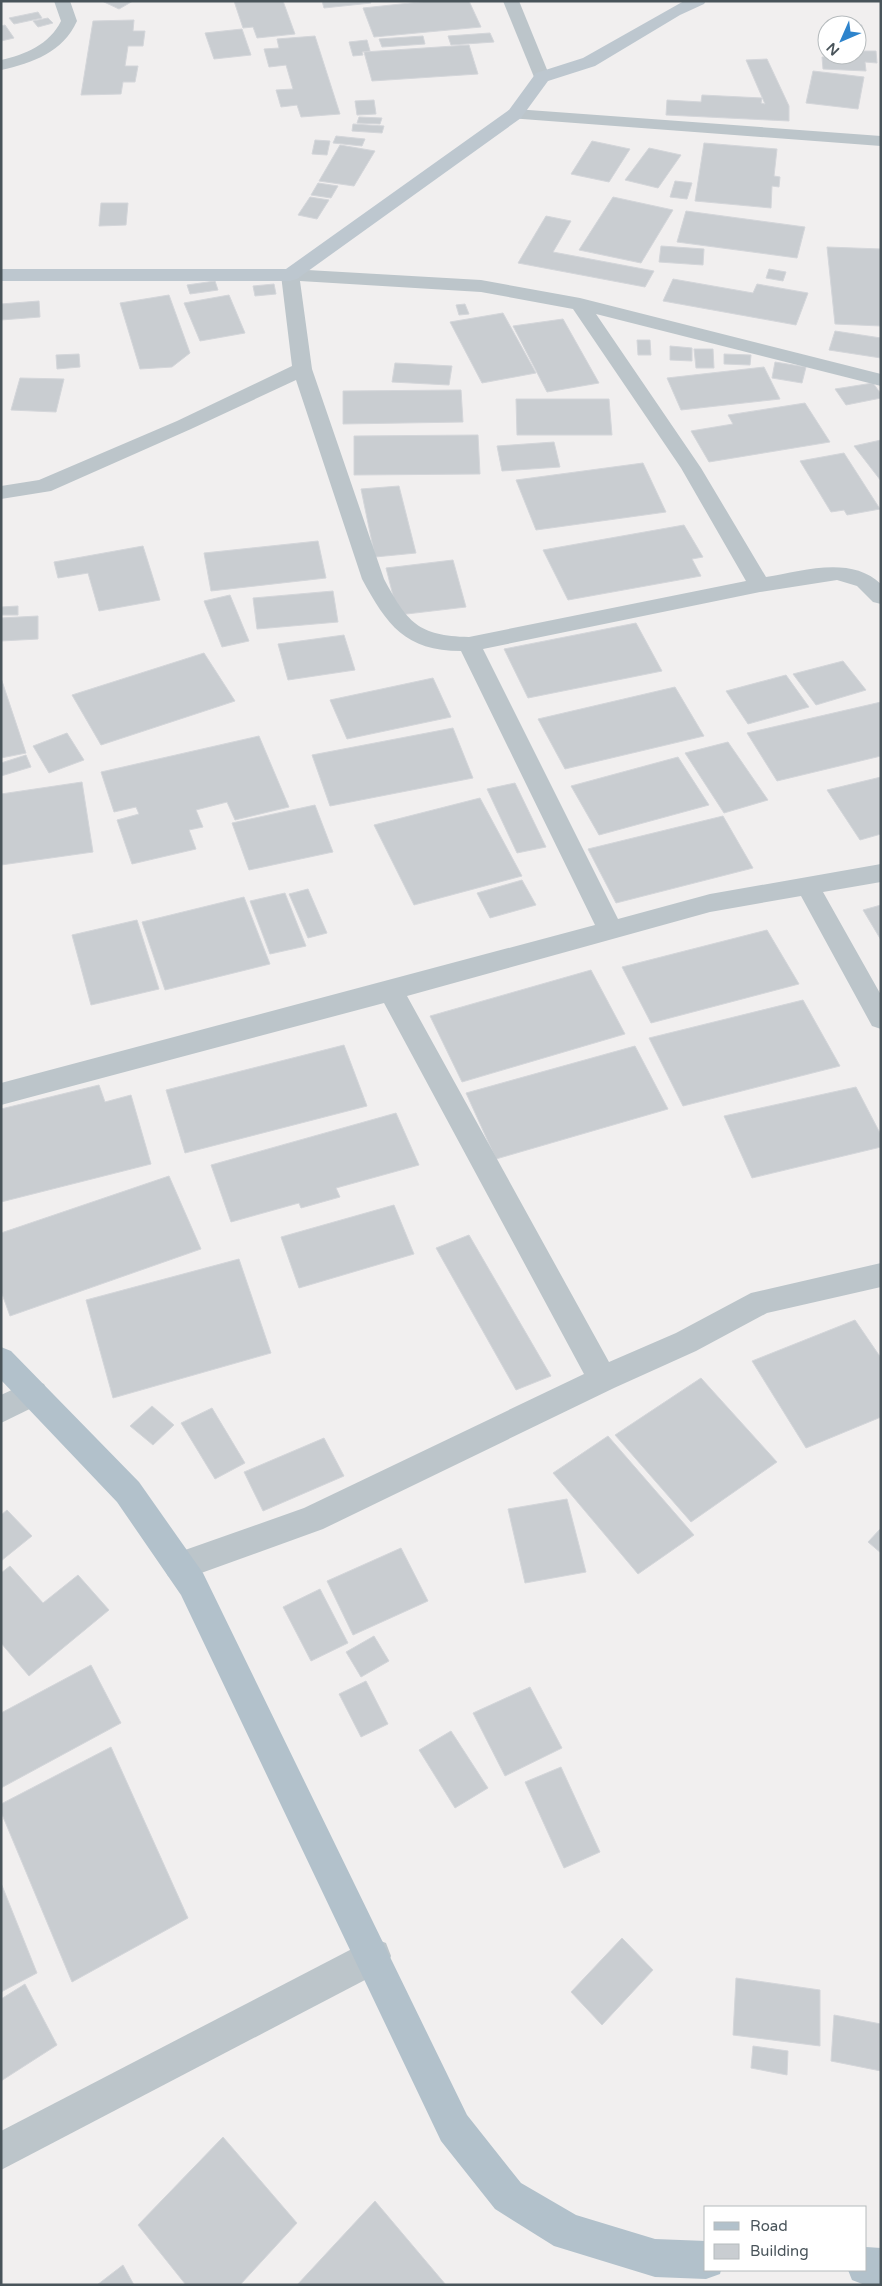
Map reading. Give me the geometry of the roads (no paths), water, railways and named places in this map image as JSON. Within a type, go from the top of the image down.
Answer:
[{"type":"main road","points":[[1,1360],[128,1492],[192,1584],[373,1956],[454,2128],[508,2196],[568,2232],[655,2258],[704,2260]]},
{"type":"main road","points":[[867,2266],[881,2267]]},
{"type":"street","points":[[1,65],[16,63],[40,51],[61,36],[69,21],[62,1]]},
{"type":"street","points":[[510,1],[542,78]]},
{"type":"street","points":[[290,275],[515,114],[542,78],[589,62],[674,12],[698,1]]},
{"type":"street","points":[[515,114],[881,141]]},
{"type":"street","points":[[1,275],[290,275],[482,286],[580,304],[881,380]]},
{"type":"street","points":[[290,275],[302,369],[373,579],[386,604],[404,627],[427,641],[444,645],[469,644],[760,585],[838,573],[866,581],[881,597]]},
{"type":"street","points":[[580,304],[691,468],[760,585]]},
{"type":"street","points":[[1,493],[44,486],[184,425],[302,369]]},
{"type":"street","points":[[469,644],[611,931]]},
{"type":"street","points":[[1,1094],[391,991],[710,903],[881,873]]},
{"type":"street","points":[[808,887],[881,1019]]},
{"type":"street","points":[[391,991],[602,1379]]},
{"type":"street","points":[[179,1566],[312,1519],[602,1379],[686,1342],[761,1302],[881,1275]]},
{"type":"street","points":[[1,1410],[33,1393]]},
{"type":"street","points":[[1,2151],[373,1956]]}]
